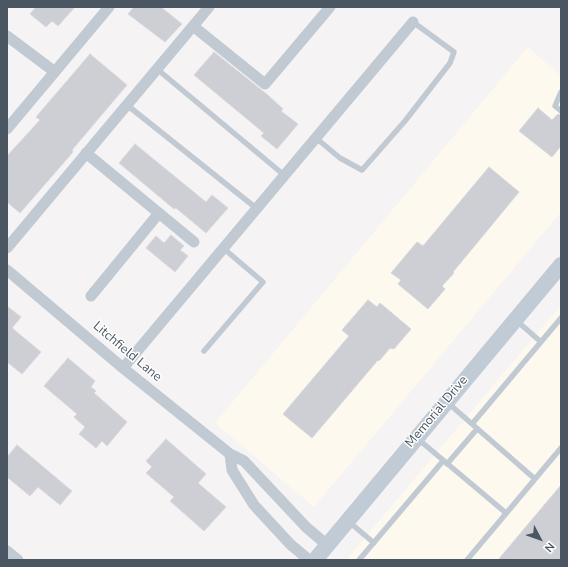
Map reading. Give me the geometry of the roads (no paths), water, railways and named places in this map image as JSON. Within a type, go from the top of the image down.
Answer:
[{"type":"main road","name":"Memorial Drive","points":[[315,560],[416,437],[561,265]]},
{"type":"street","points":[[7,129],[109,7]]},
{"type":"street","points":[[7,248],[209,7]]},
{"type":"street","points":[[194,26],[265,84],[330,7]]},
{"type":"street","points":[[123,368],[413,22]]},
{"type":"street","points":[[7,36],[55,72]]},
{"type":"street","points":[[86,153],[194,242]]},
{"type":"street","points":[[90,296],[159,213]]},
{"type":"street","name":"Litchfield Lane","points":[[7,270],[123,368],[230,454],[244,461],[306,527],[327,545]]},
{"type":"street","points":[[230,454],[232,470],[254,505],[290,544],[310,560]]},
{"type":"street","points":[[7,551],[18,560]]},
{"type":"lane","points":[[316,138],[340,158],[362,170],[405,122],[450,63],[454,52],[413,22]]},
{"type":"lane","points":[[157,69],[284,175]]},
{"type":"lane","points":[[561,92],[555,106],[561,111]]},
{"type":"lane","points":[[127,105],[256,208]]},
{"type":"lane","points":[[204,351],[264,282],[223,248]]},
{"type":"lane","points":[[472,424],[561,318]]},
{"type":"lane","points":[[515,319],[541,342]]},
{"type":"lane","points":[[446,402],[535,479]]},
{"type":"lane","points":[[359,560],[477,429]]},
{"type":"lane","points":[[416,437],[506,513]]},
{"type":"lane","points":[[467,560],[561,448]]},
{"type":"lane","points":[[348,520],[374,543]]}]
